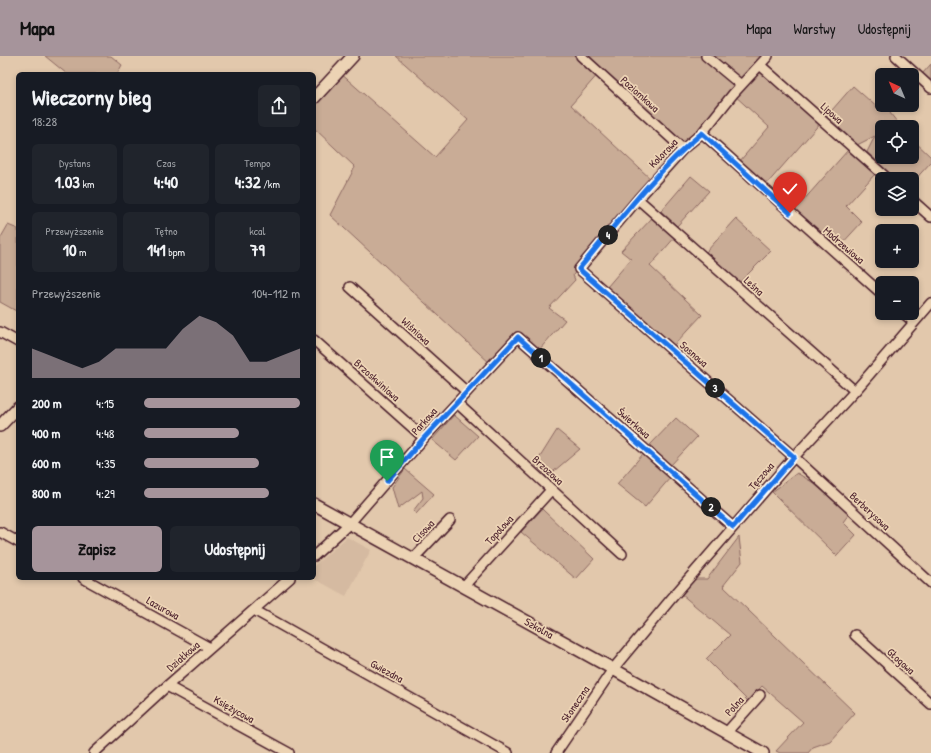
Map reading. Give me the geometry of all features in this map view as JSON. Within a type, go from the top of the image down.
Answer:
[{"type":"street","points":[[316,96],[353,56]]},
{"type":"street","name":"Poziomkowa","points":[[581,56],[683,149]]},
{"type":"street","points":[[706,56],[741,85]]},
{"type":"street","name":"Kolorowa","points":[[579,269],[638,198],[683,149],[702,133],[741,85],[768,56]]},
{"type":"street","points":[[896,56],[931,88]]},
{"type":"street","name":"Lipowa","points":[[760,65],[880,172]]},
{"type":"street","name":"Modrzewiowa","points":[[702,133],[875,288]]},
{"type":"street","name":"Leśna","points":[[638,198],[855,391]]},
{"type":"street","points":[[919,206],[931,217]]},
{"type":"street","name":"Sosnowa","points":[[579,269],[794,457]]},
{"type":"street","name":"Wiśniowa","points":[[350,287],[467,392]]},
{"type":"street","name":"Tęczowa","points":[[613,669],[733,527],[794,457],[855,391],[931,303]]},
{"type":"street","points":[[0,332],[16,341]]},
{"type":"street","name":"Parkowa","points":[[349,524],[424,438],[518,337]]},
{"type":"street","name":"Świerkowa","points":[[518,337],[733,527]]},
{"type":"street","name":"Brzoskwiniowa","points":[[316,342],[424,438]]},
{"type":"street","name":"Brzozowa","points":[[457,403],[622,554]]},
{"type":"street","points":[[0,426],[16,409]]},
{"type":"street","name":"Berberysowa","points":[[794,457],[931,583]]},
{"type":"street","name":"Topolowa","points":[[464,586],[552,490]]},
{"type":"street","name":"Szkolna","points":[[316,505],[763,753]]},
{"type":"street","name":"Cisowa","points":[[413,559],[450,520]]},
{"type":"street","points":[[316,554],[349,524]]},
{"type":"street","points":[[0,532],[16,541]]},
{"type":"street","name":"Lazurowa","points":[[87,580],[210,648]]},
{"type":"street","name":"Działkowa","points":[[94,753],[167,686],[288,580]]},
{"type":"street","name":"Gwiezdna","points":[[254,610],[508,753]]},
{"type":"street","name":"Głogowa","points":[[855,635],[931,704]]},
{"type":"street","name":"Słoneczna","points":[[556,753],[613,669]]},
{"type":"street","name":"Księżycowa","points":[[167,686],[290,753]]},
{"type":"street","name":"Polna","points":[[726,733],[760,695]]},
{"type":"shaded area","points":[[45,56],[111,56],[122,65],[118,72],[65,72]]},
{"type":"shaded area","points":[[396,56],[767,56],[760,65],[822,121],[766,185],[739,162],[769,127],[733,94],[683,149],[599,73],[571,105],[653,181],[573,275],[575,280],[549,308],[565,320],[539,350],[521,334],[492,365],[330,215],[355,167],[316,130],[316,96],[339,72],[435,157],[468,120]]},
{"type":"shaded area","points":[[931,64],[931,88],[922,74]]},
{"type":"shaded area","points":[[853,86],[875,105],[875,112],[891,112],[890,113],[896,120],[875,120],[875,136],[857,145],[825,118]]},
{"type":"shaded area","points":[[875,136],[875,159],[867,152]]},
{"type":"shaded area","points":[[919,146],[931,157],[931,162],[919,175],[919,172],[888,172],[880,164],[919,164]]},
{"type":"shaded area","points":[[848,150],[875,174],[846,206],[862,222],[839,247],[794,211]]},
{"type":"shaded area","points":[[691,176],[709,191],[677,226],[661,211]]},
{"type":"shaded area","points":[[653,217],[676,236],[650,266],[702,315],[674,345],[607,287],[631,259],[621,251]]},
{"type":"shaded area","points":[[736,219],[771,251],[739,283],[706,252]]},
{"type":"shaded area","points":[[8,225],[16,228],[16,311],[0,302],[0,239]]},
{"type":"shaded area","points":[[454,415],[478,436],[456,460],[432,440]]},
{"type":"shaded area","points":[[676,418],[697,437],[670,466],[650,445]]},
{"type":"shaded area","points":[[557,430],[580,449],[547,477],[535,465]]},
{"type":"shaded area","points":[[643,454],[670,478],[645,507],[617,484]]},
{"type":"shaded area","points":[[405,469],[434,494],[416,514],[413,511],[423,498],[422,491],[398,509],[392,487]]},
{"type":"shaded area","points":[[797,473],[812,482],[849,514],[843,522],[856,535],[837,556],[772,492]]},
{"type":"shaded area","points":[[542,509],[594,559],[576,579],[521,532]]},
{"type":"shaded area","points":[[347,537],[371,550],[346,596],[316,580],[316,564]]},
{"type":"shaded area","points":[[739,537],[742,562],[723,586],[855,713],[830,741],[813,747],[808,753],[780,753],[776,751],[803,722],[762,686],[748,701],[706,659],[730,635],[681,594],[694,579],[707,579]]},
{"type":"route","points":[[387,481],[424,438],[518,337],[733,527],[794,457],[579,269],[638,198],[683,149],[702,133],[790,213]]}]
